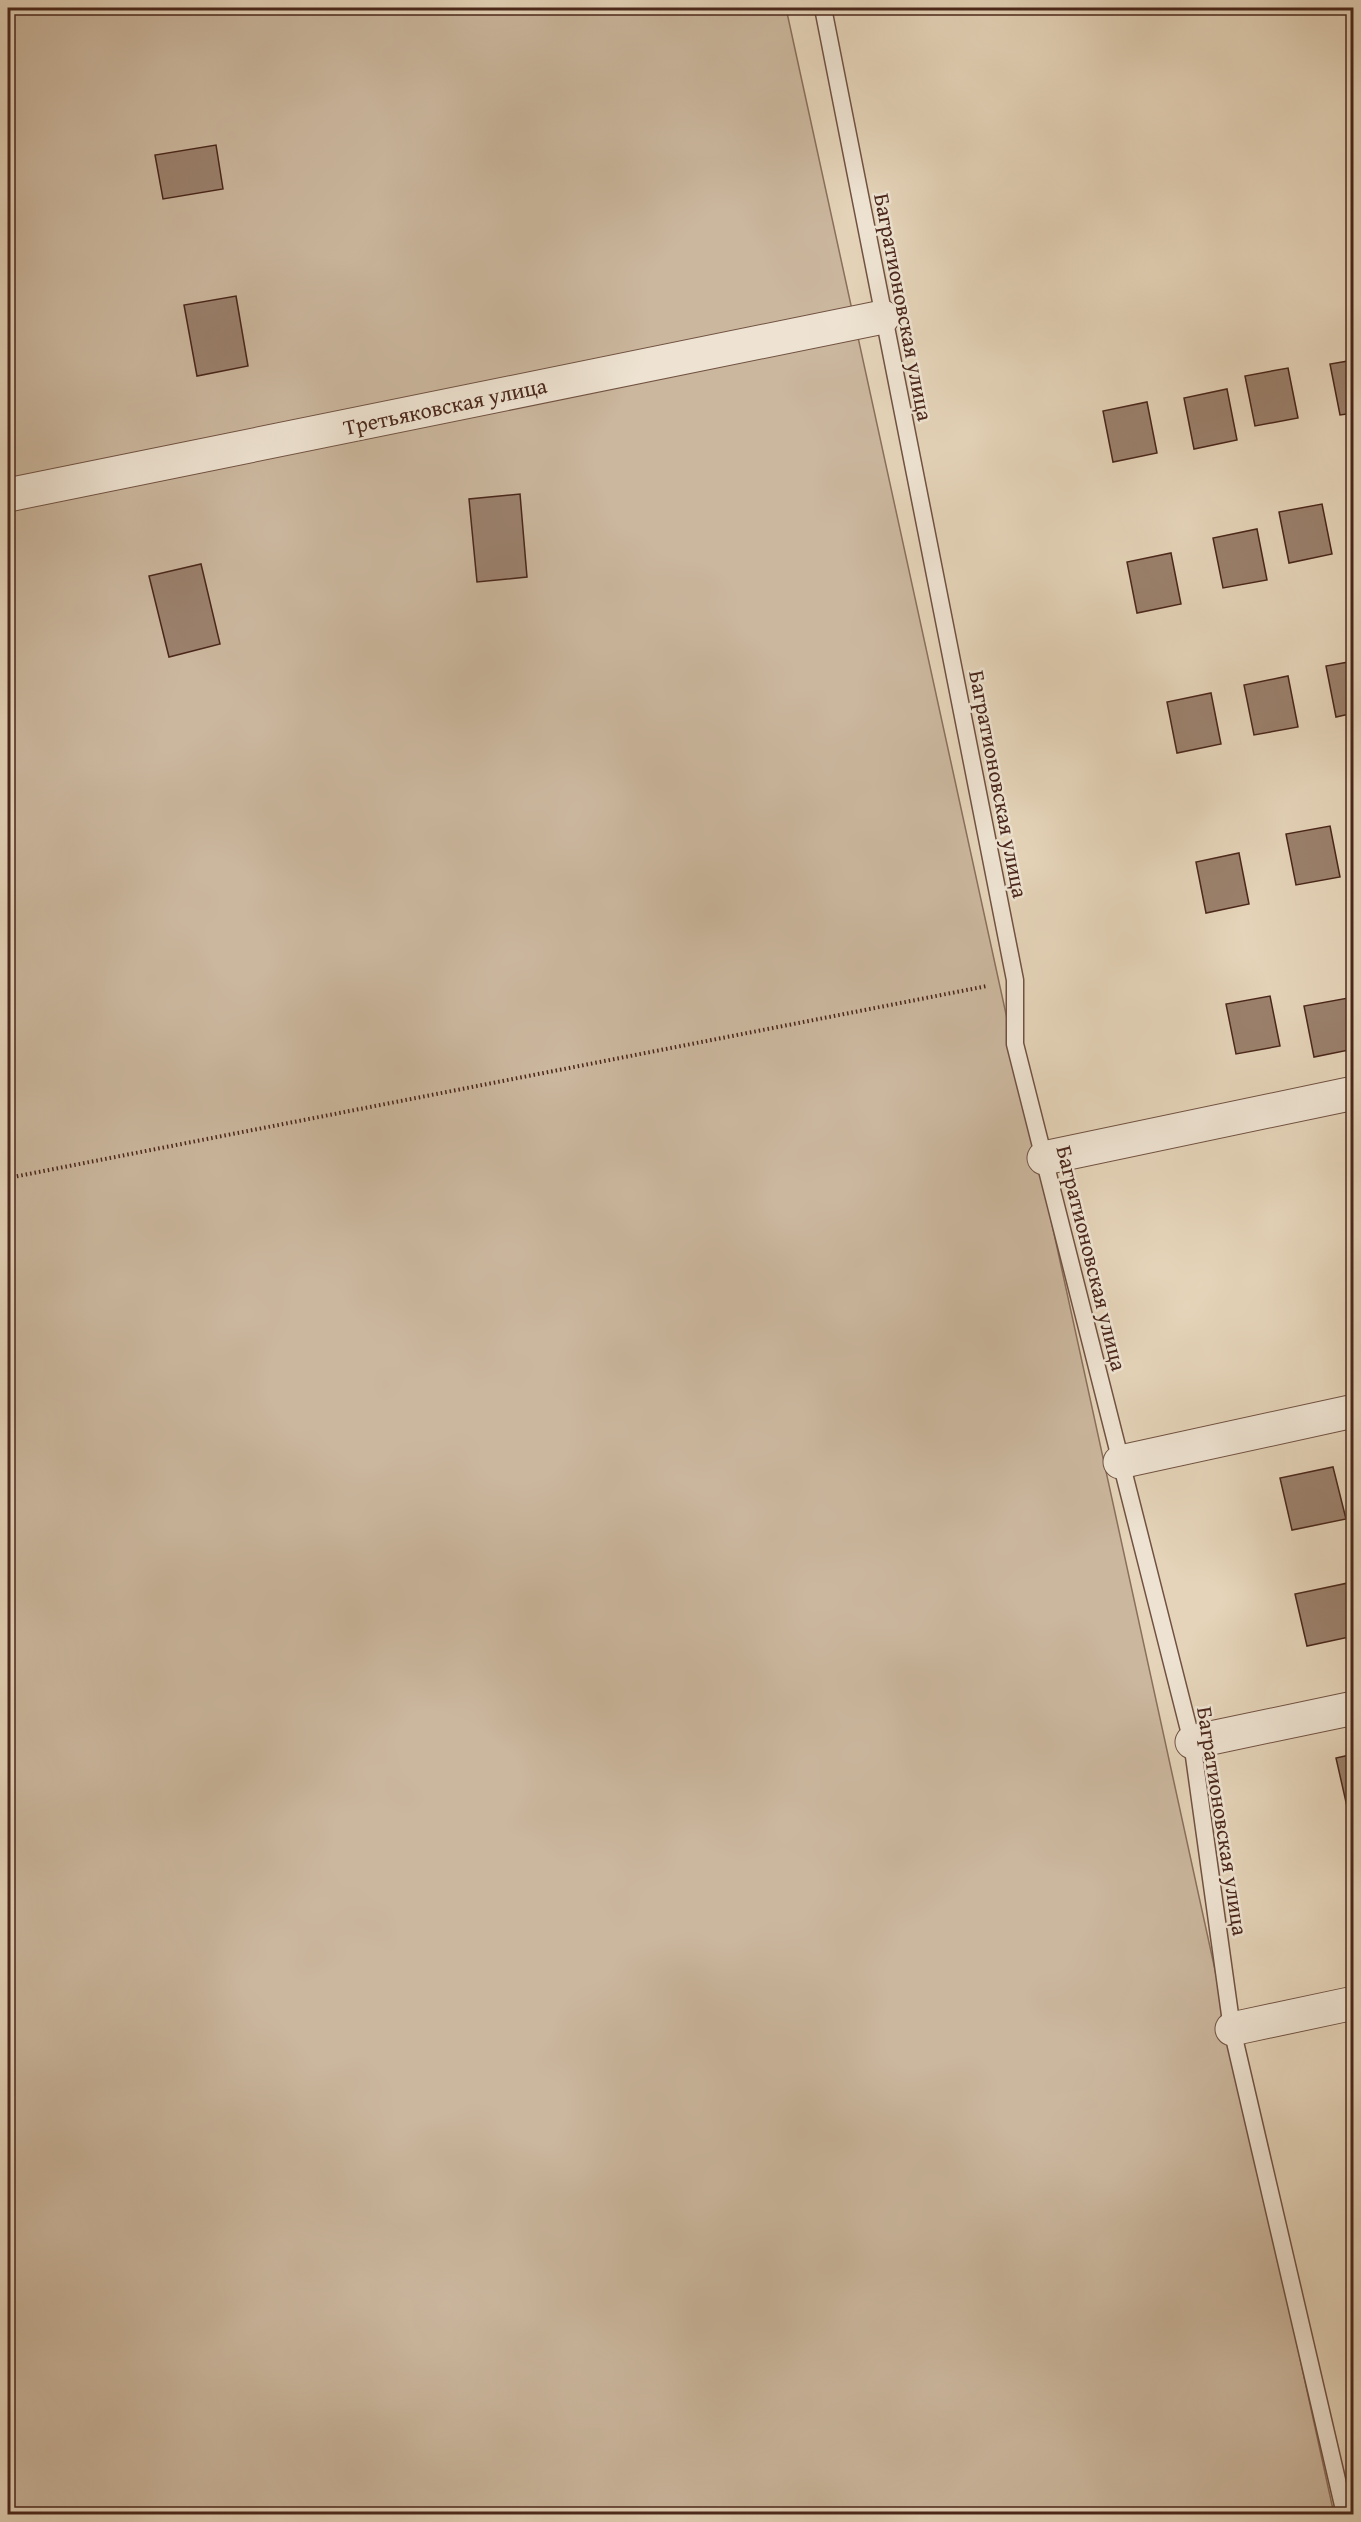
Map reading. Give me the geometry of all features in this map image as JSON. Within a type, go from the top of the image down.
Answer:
[{"type":"street","name":"Третьяковская улица","points":[[8,495],[883,317]]},
{"type":"street","points":[[1044,1158],[1353,1092]]},
{"type":"street","points":[[1120,1462],[1353,1411]]},
{"type":"street","points":[[1192,1742],[1353,1708]]},
{"type":"street","points":[[1232,2029],[1353,2003]]},
{"type":"lane","name":"Багратионовская улица","points":[[823,8],[1015,980],[1015,1044],[1192,1742],[1232,2029],[1345,2514]]},
{"type":"path","points":[[8,1178],[1015,980]]},
{"type":"shaded area","points":[[8,8],[786,8],[1334,2514],[8,2514]]},
{"type":"building","points":[[216,145],[223,189],[163,199],[155,155]]},
{"type":"building","points":[[236,296],[248,366],[197,376],[184,305]]},
{"type":"building","points":[[1354,360],[1354,413],[1340,415],[1330,364]]},
{"type":"building","points":[[1288,368],[1298,418],[1255,426],[1245,376]]},
{"type":"building","points":[[1227,389],[1237,440],[1194,449],[1184,398]]},
{"type":"building","points":[[1147,402],[1157,453],[1113,462],[1103,411]]},
{"type":"building","points":[[520,494],[527,577],[477,582],[469,499]]},
{"type":"building","points":[[1322,504],[1332,554],[1289,563],[1279,512]]},
{"type":"building","points":[[1257,529],[1267,580],[1223,588],[1213,538]]},
{"type":"building","points":[[1171,553],[1181,604],[1137,613],[1127,562]]},
{"type":"building","points":[[201,564],[220,644],[169,657],[149,576]]},
{"type":"building","points":[[1354,661],[1354,713],[1336,717],[1326,666]]},
{"type":"building","points":[[1288,676],[1298,727],[1254,735],[1244,685]]},
{"type":"building","points":[[1211,693],[1221,744],[1177,753],[1167,702]]},
{"type":"building","points":[[1330,826],[1340,877],[1296,885],[1286,834]]},
{"type":"building","points":[[1239,853],[1249,904],[1206,913],[1196,862]]},
{"type":"building","points":[[1270,996],[1280,1046],[1236,1054],[1226,1004]]},
{"type":"building","points":[[1348,998],[1354,1026],[1354,1049],[1314,1057],[1304,1006]]},
{"type":"building","points":[[1333,1467],[1346,1519],[1292,1530],[1280,1478]]},
{"type":"building","points":[[1348,1583],[1354,1606],[1354,1636],[1307,1646],[1295,1594]]},
{"type":"building","points":[[1354,1754],[1354,1810],[1348,1811],[1336,1758]]}]
